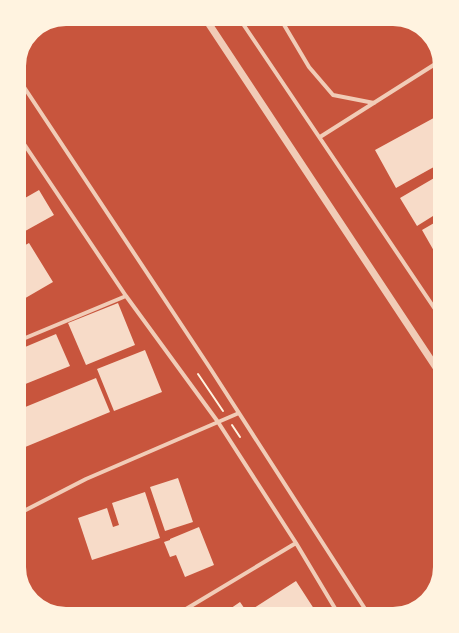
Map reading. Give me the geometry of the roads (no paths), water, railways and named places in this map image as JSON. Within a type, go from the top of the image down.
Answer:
[{"type":"street","points":[[210,25],[434,363]]},
{"type":"street","points":[[244,25],[434,308]]},
{"type":"street","points":[[284,25],[309,67],[333,95],[374,103]]},
{"type":"street","points":[[320,137],[434,65]]},
{"type":"street","points":[[25,89],[239,413],[364,608]]},
{"type":"street","points":[[25,145],[126,296],[218,422],[335,608]]},
{"type":"street","points":[[25,338],[126,296]]},
{"type":"street","points":[[25,510],[86,479],[239,413]]},
{"type":"street","points":[[188,608],[296,544]]}]
